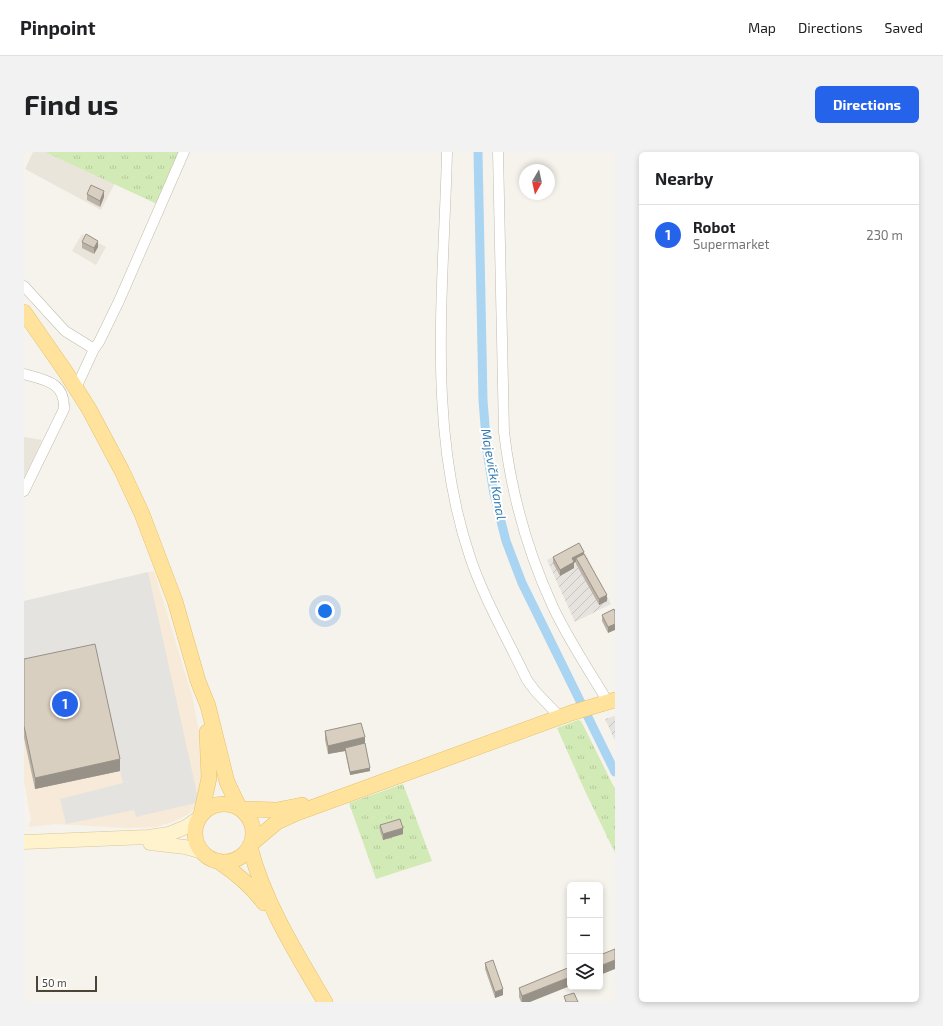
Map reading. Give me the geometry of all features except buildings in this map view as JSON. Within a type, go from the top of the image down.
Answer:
[{"type":"main road","points":[[24,312],[76,388],[122,471],[144,519],[175,601],[198,681],[208,706],[227,782],[240,808],[248,816],[252,824],[254,833],[251,845],[256,872],[288,938],[325,1002]]},
{"type":"main road","points":[[198,681],[207,731],[209,756],[209,778],[195,835],[203,852]]},
{"type":"main road","points":[[218,861],[227,862],[244,854],[251,845],[277,822],[566,715],[606,702]]},
{"type":"main road","points":[[24,842],[148,837],[169,834],[186,828],[215,805],[223,804],[240,808],[276,810],[344,796]]},
{"type":"main road","points":[[100,839],[185,847],[203,852],[237,873],[252,887],[288,938]]},
{"type":"street","points":[[76,388],[119,301],[184,152]]},
{"type":"street","points":[[447,152],[442,267],[442,385],[445,434],[451,480],[470,557],[486,595],[527,680],[536,692],[566,715]]},
{"type":"street","points":[[498,152],[504,432],[508,470],[523,522],[553,608],[606,702]]},
{"type":"street","points":[[24,286],[65,331],[94,349]]},
{"type":"street","points":[[24,374],[52,382],[59,388],[64,400],[64,408],[24,491]]},
{"type":"shaded area","points":[[33,152],[45,152],[115,183],[101,210],[25,169]]},
{"type":"shaded area","points":[[82,234],[106,247],[96,265],[72,251]]},
{"type":"shaded area","points":[[24,437],[42,440],[24,480]]},
{"type":"shaded area","points":[[580,543],[611,604],[575,622],[547,560]]},
{"type":"shaded area","points":[[154,571],[193,699],[201,744],[201,787],[199,804],[189,814],[175,821],[156,827],[128,828],[55,824],[28,827],[31,820],[24,781],[24,601]]},
{"type":"shaded area","points":[[148,572],[198,798],[196,803],[136,817],[134,810],[66,824],[60,799],[123,783],[120,771],[24,670],[24,601]]},
{"type":"shaded area","points":[[615,716],[615,741],[605,719]]},
{"type":"green space","points":[[45,152],[180,152],[157,204]]},
{"type":"green space","points":[[578,720],[581,721],[615,789],[615,853],[557,728]]},
{"type":"green space","points":[[403,784],[432,861],[376,879],[349,803]]},
{"type":"waterway","name":"Majevički Kanal","points":[[478,152],[483,400],[487,451],[494,494],[506,541],[522,583],[615,772]]},
{"type":"place","name":"Robot","points":[[65,704]]}]
